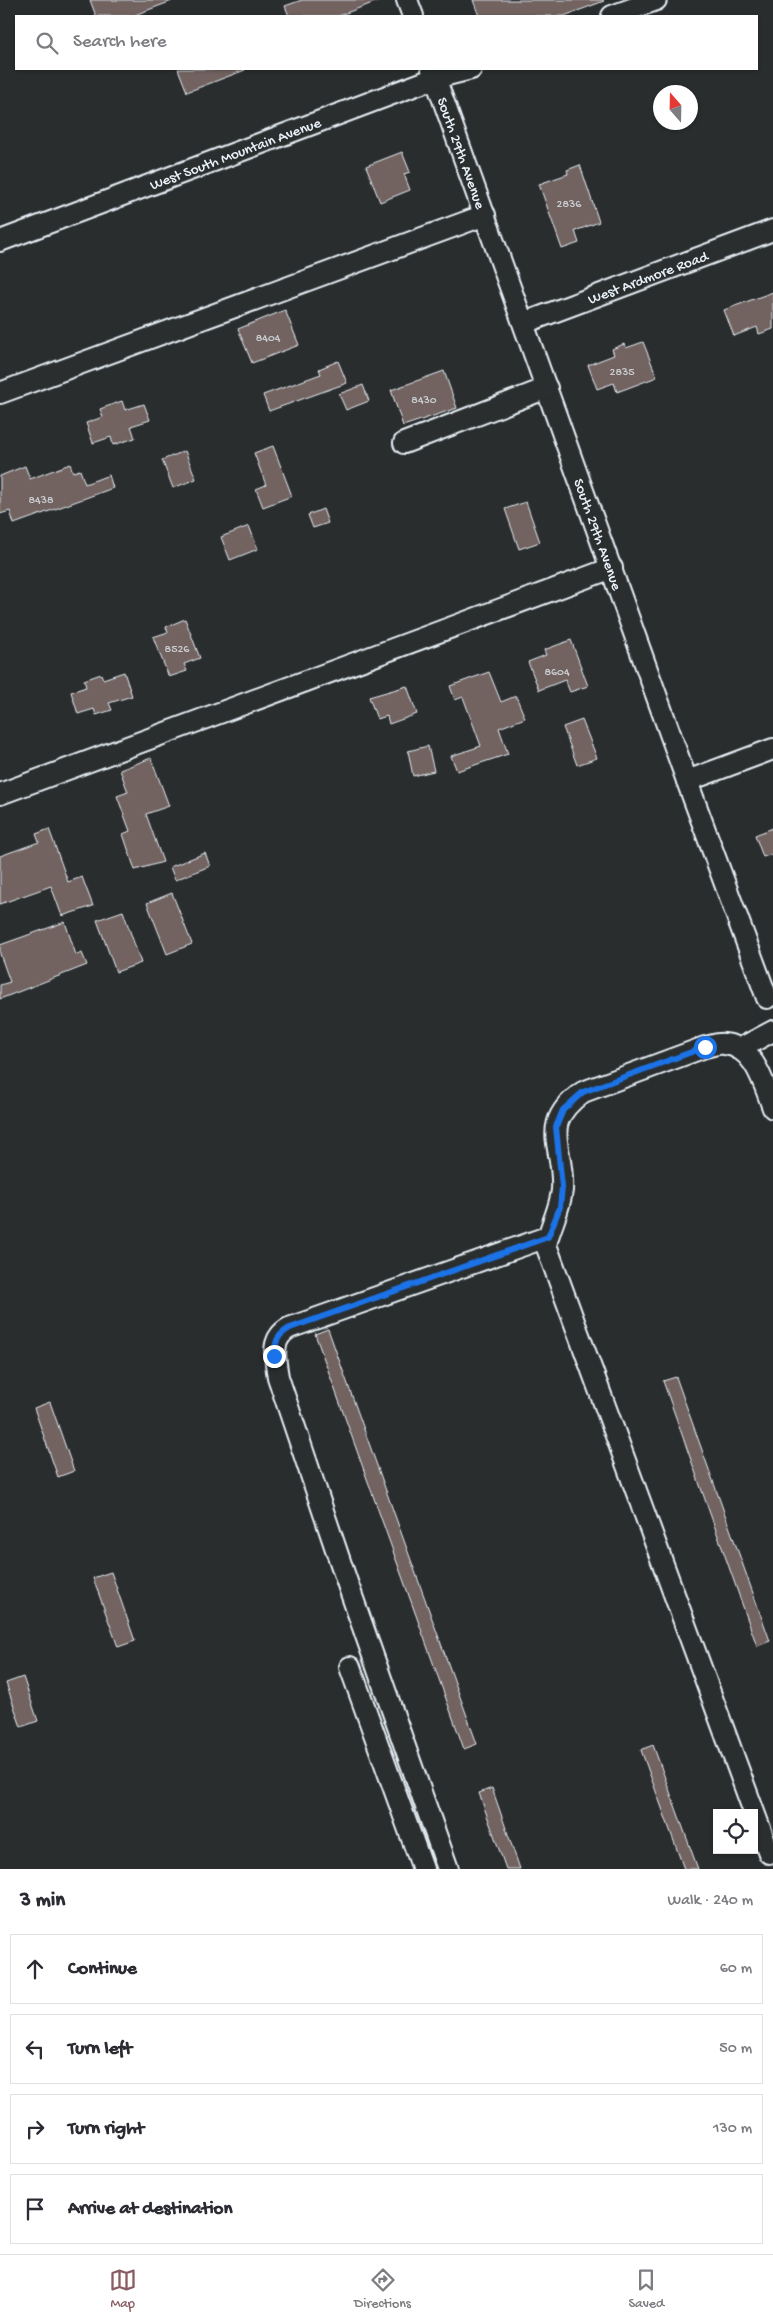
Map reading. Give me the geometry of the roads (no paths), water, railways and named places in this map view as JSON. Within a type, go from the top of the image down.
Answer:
[{"type":"street","points":[[407,0],[413,15]]},
{"type":"street","points":[[615,15],[656,0]]},
{"type":"street","name":"West South Mountain Avenue","points":[[0,241],[434,73],[462,70]]},
{"type":"street","name":"South 29th Avenue","points":[[434,73],[687,781],[767,998]]},
{"type":"street","points":[[0,393],[485,215]]},
{"type":"street","name":"West Ardmore Road","points":[[524,323],[773,230]]},
{"type":"street","points":[[404,443],[547,388]]},
{"type":"street","points":[[0,794],[612,568]]},
{"type":"street","points":[[687,781],[773,749]]},
{"type":"street","points":[[739,1049],[773,1031]]},
{"type":"street","points":[[769,1853],[548,1253],[548,1237],[560,1207],[562,1187],[556,1127],[558,1118],[571,1100],[583,1092],[705,1047],[724,1044],[739,1049],[752,1060],[761,1074],[773,1108]]},
{"type":"street","points":[[448,1869],[346,1579],[281,1386],[274,1356],[275,1342],[282,1332],[290,1328],[548,1237]]},
{"type":"street","points":[[350,1666],[422,1869]]}]
